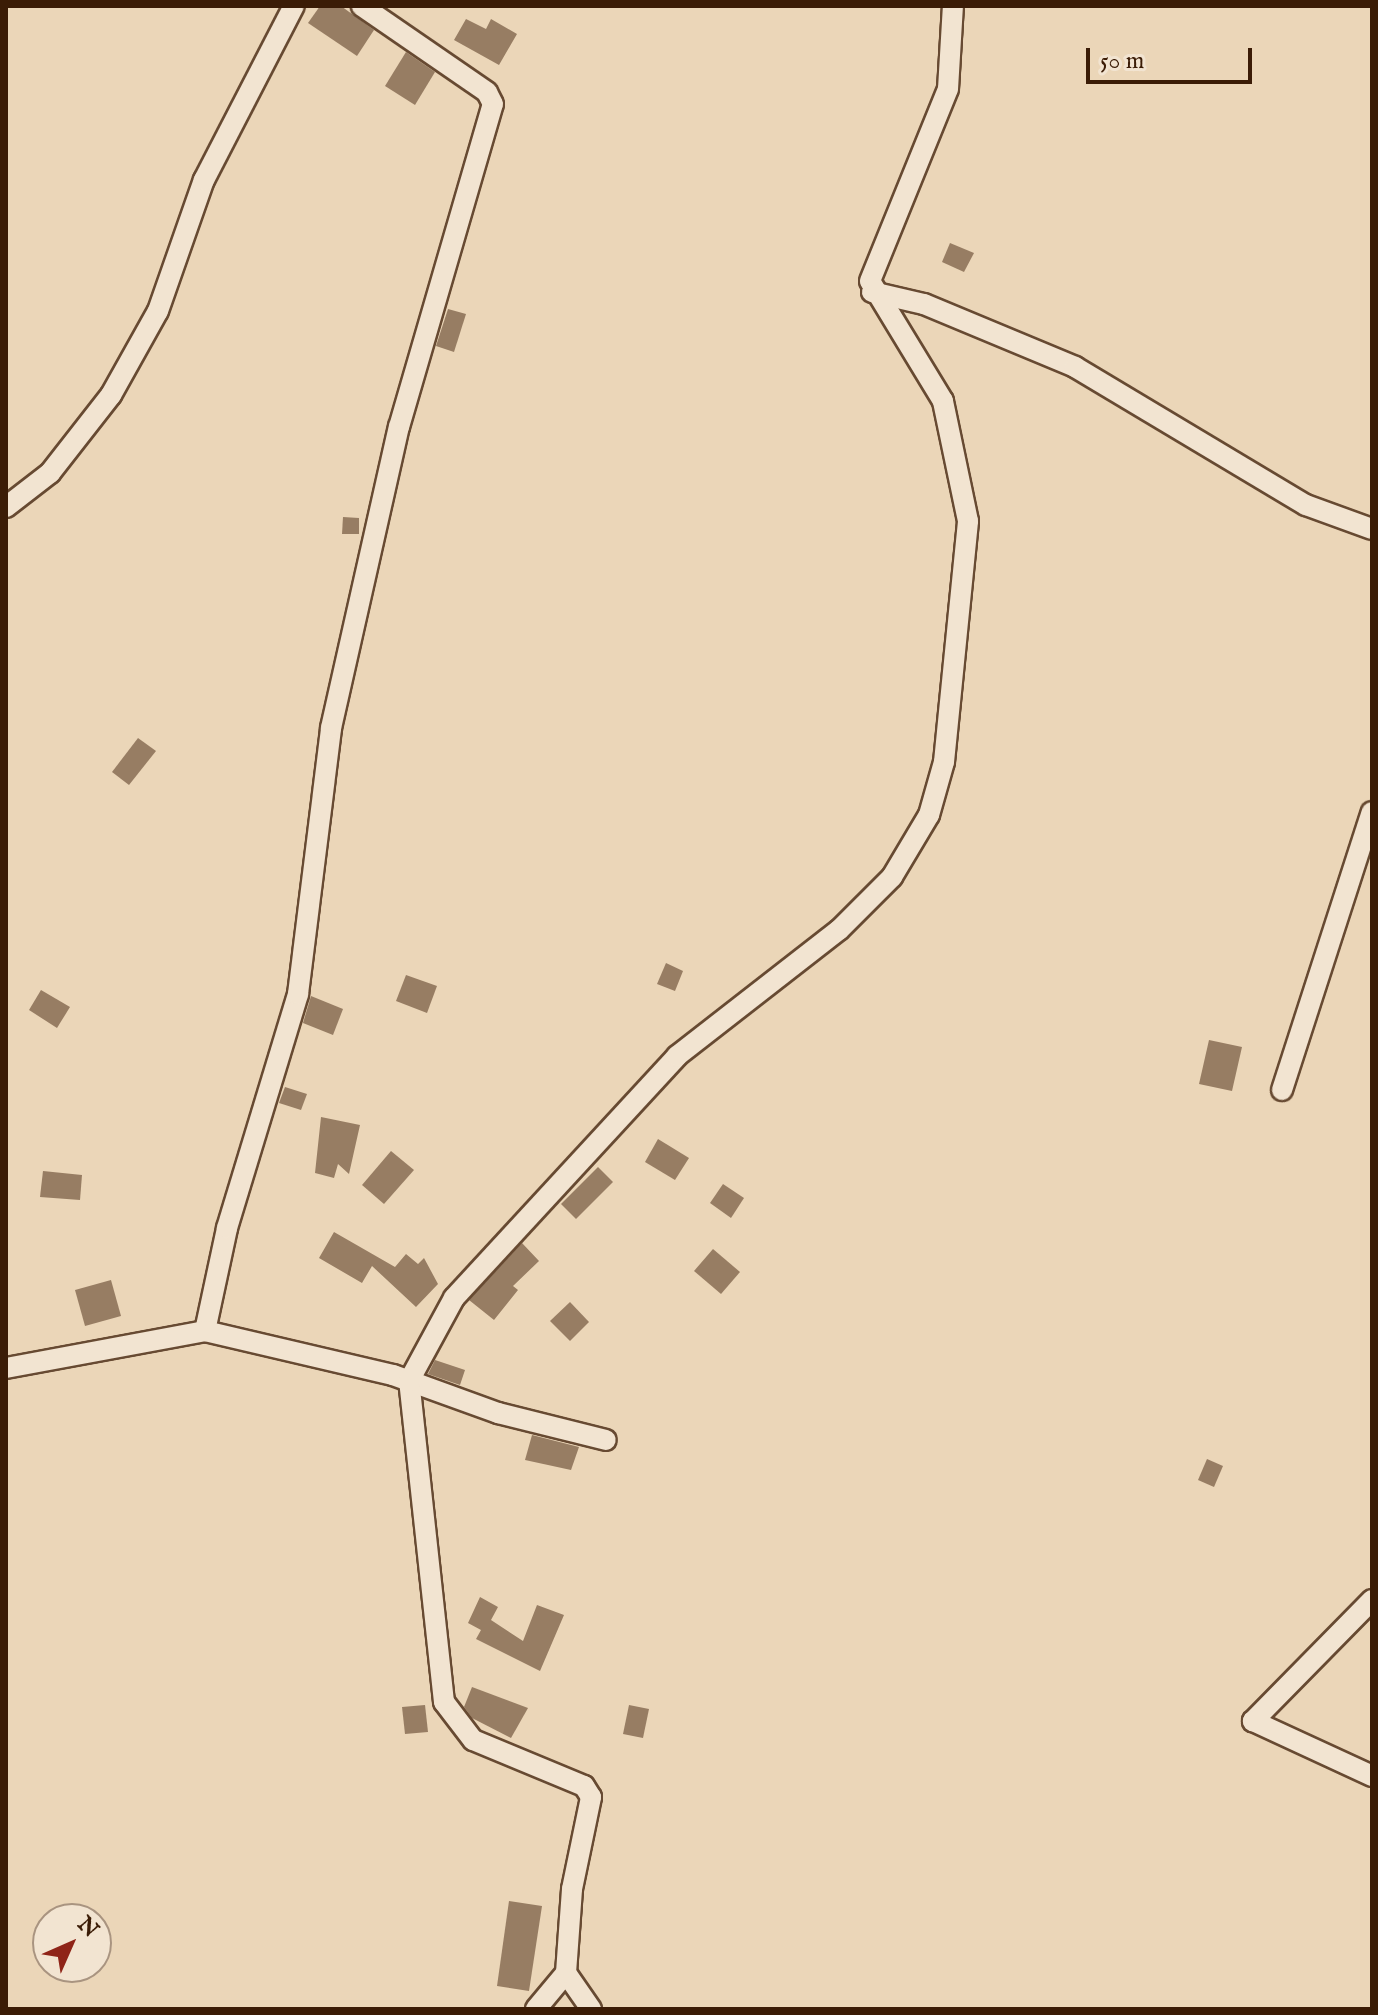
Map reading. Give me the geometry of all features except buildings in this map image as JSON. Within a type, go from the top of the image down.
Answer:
[{"type":"street","points":[[6,507],[50,473],[111,395],[158,311],[204,180],[294,6]]},
{"type":"street","points":[[205,1331],[227,1228],[298,994],[331,728],[399,427],[493,104],[487,92],[362,6]]},
{"type":"street","points":[[536,2009],[566,1973],[572,1889],[591,1797],[584,1786],[473,1740],[444,1702],[409,1381],[454,1298],[677,1056],[839,930],[892,877],[929,815],[944,762],[968,521],[943,401],[872,292],[872,266],[948,89],[953,6]]},
{"type":"street","points":[[872,292],[924,304],[1075,367],[1306,505],[1372,529]]},
{"type":"street","points":[[1282,1090],[1372,812]]},
{"type":"street","points":[[6,1368],[205,1331],[409,1381],[606,1440]]},
{"type":"street","points":[[1372,1600],[1253,1721],[1372,1776]]},
{"type":"street","points":[[566,1973],[591,2009]]}]
